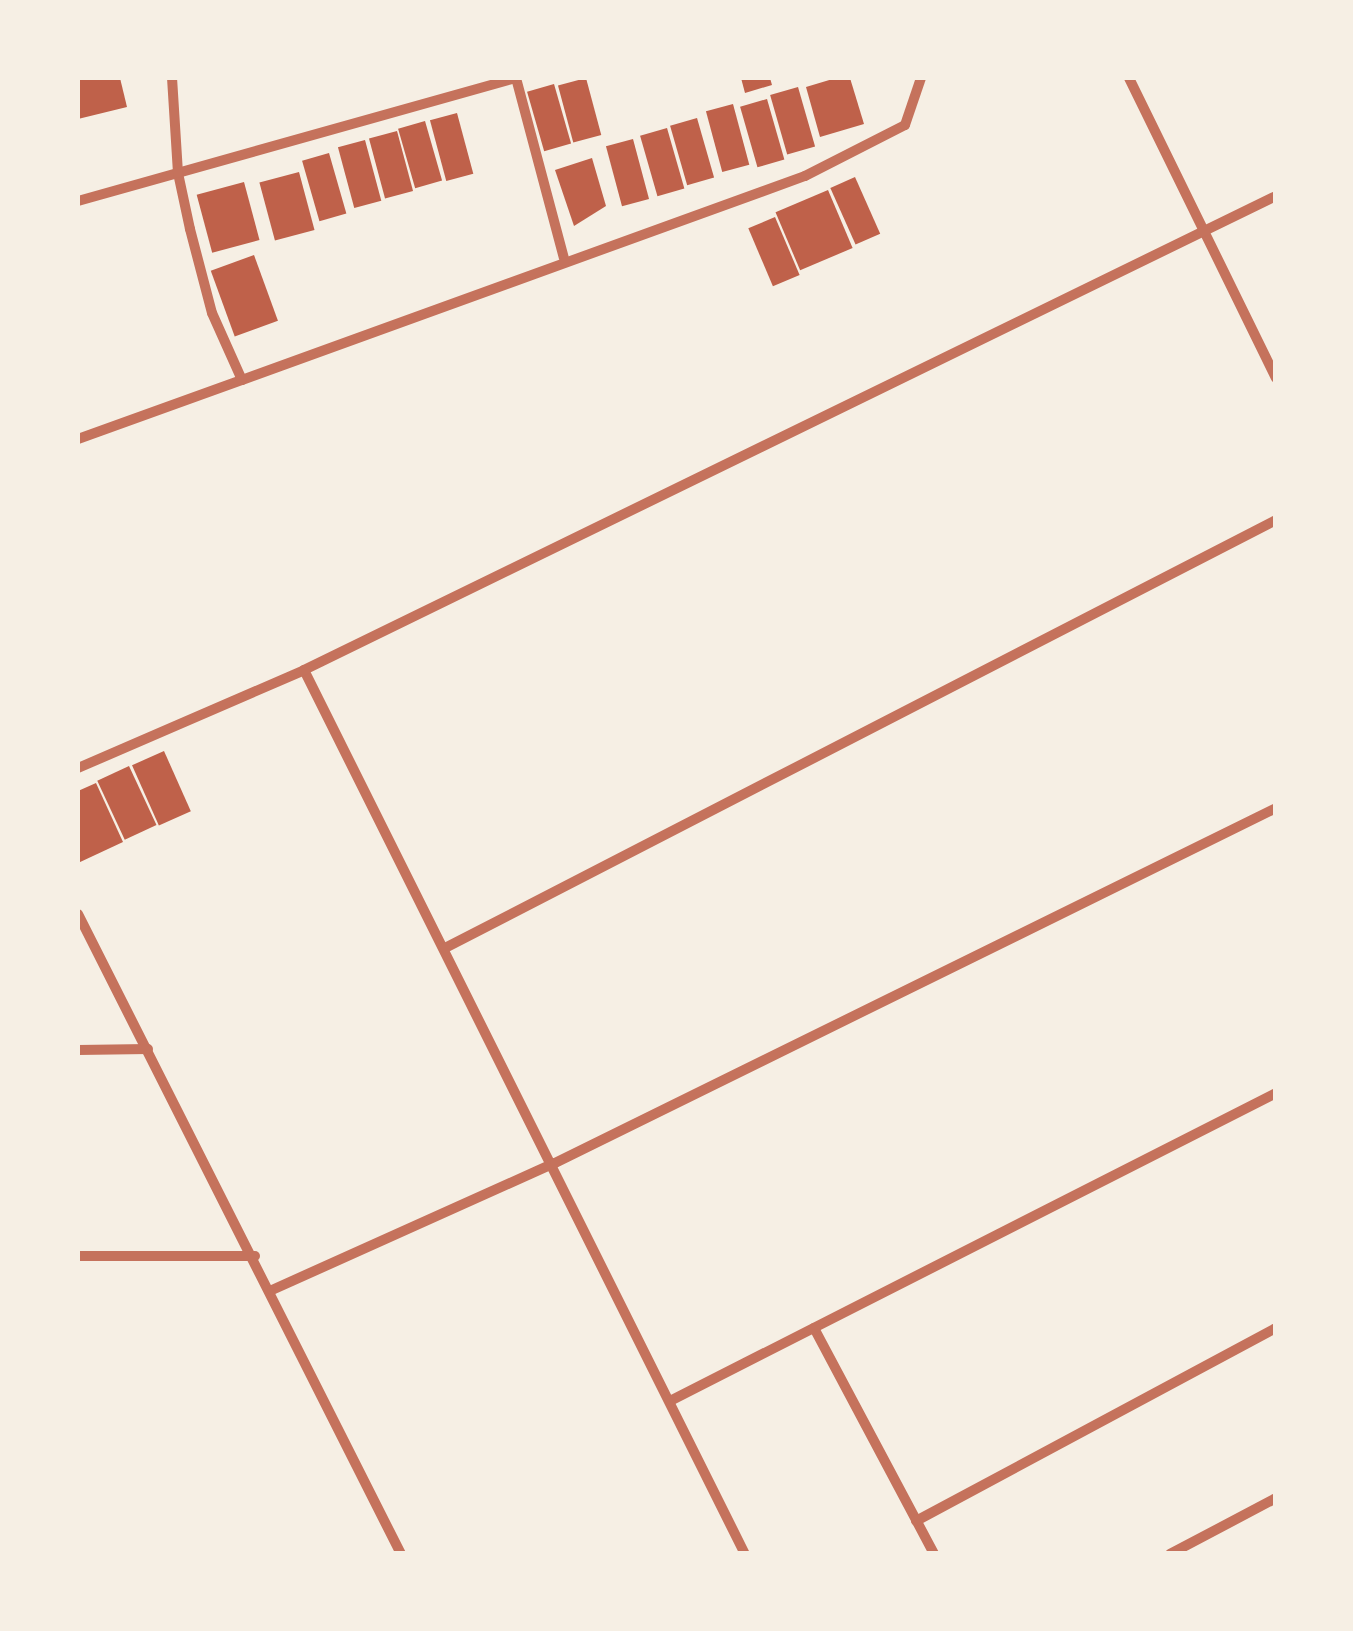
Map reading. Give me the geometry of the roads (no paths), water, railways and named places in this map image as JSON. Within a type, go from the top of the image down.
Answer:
[{"type":"street","points":[[172,78],[178,172],[212,312],[242,380]]},
{"type":"street","points":[[78,201],[516,78],[564,258]]},
{"type":"street","points":[[78,440],[564,258],[805,176],[905,125],[921,78]]},
{"type":"street","points":[[1130,78],[1276,378]]},
{"type":"street","points":[[78,768],[304,670],[1276,196]]},
{"type":"street","points":[[445,948],[1276,520]]},
{"type":"street","points":[[304,670],[555,1163],[745,1554]]},
{"type":"street","points":[[272,1290],[555,1163],[1276,808]]},
{"type":"street","points":[[78,914],[256,1256],[401,1554]]},
{"type":"street","points":[[78,1050],[148,1049]]},
{"type":"street","points":[[670,1400],[1276,1093]]},
{"type":"street","points":[[78,1256],[256,1256]]},
{"type":"street","points":[[814,1328],[934,1554]]},
{"type":"street","points":[[916,1521],[1276,1328]]},
{"type":"street","points":[[1170,1554],[1276,1498]]}]
